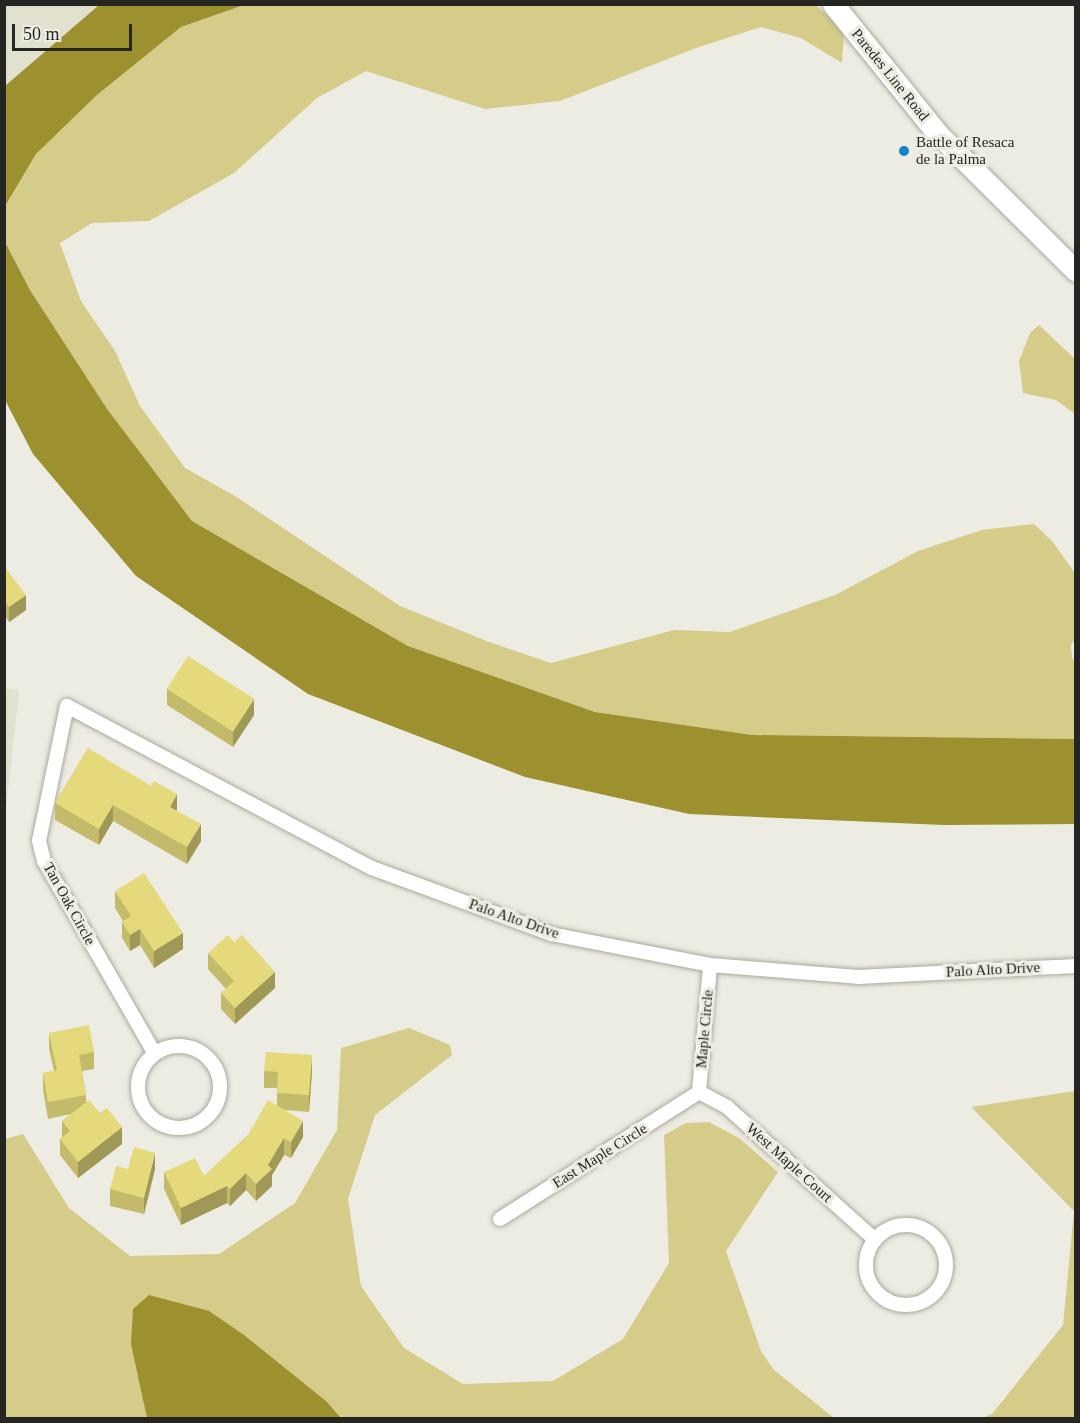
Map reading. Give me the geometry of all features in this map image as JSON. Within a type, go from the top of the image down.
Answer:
[{"type":"main road","name":"Paredes Line Road","points":[[834,4],[938,134],[1076,271]]},
{"type":"street","name":"Palo Alto Drive","points":[[67,706],[372,868],[550,934],[710,965],[858,977],[1076,966]]},
{"type":"street","name":"Tan Oak Circle","points":[[67,706],[39,842],[44,861],[154,1054]]},
{"type":"street","name":"Maple Circle","points":[[699,1092],[710,965]]},
{"type":"street","points":[[181,1046],[195,1049],[207,1057],[216,1068],[220,1082],[219,1096],[214,1109],[204,1120],[192,1126],[167,1126],[146,1112],[138,1088],[143,1069],[154,1054],[167,1048],[181,1046]]},
{"type":"street","name":"East Maple Circle","points":[[500,1219],[699,1092]]},
{"type":"street","name":"West Maple Court","points":[[699,1092],[727,1107],[875,1240]]},
{"type":"street","points":[[896,1226],[915,1226],[933,1234],[946,1256],[944,1281],[937,1292],[926,1301],[913,1306],[899,1305],[880,1296],[868,1280],[866,1266],[868,1252],[875,1240],[896,1226]]},
{"type":"shaded area","points":[[5,5],[99,5],[5,86]]},
{"type":"shaded area","points":[[99,5],[244,5],[181,27],[97,95],[36,154],[5,206],[5,86]]},
{"type":"shaded area","points":[[244,5],[816,5],[844,32],[842,63],[801,38],[761,27],[696,48],[560,101],[485,109],[366,71],[317,98],[234,173],[149,221],[92,223],[60,243],[81,301],[115,351],[140,406],[185,468],[235,496],[400,606],[489,642],[551,663],[674,630],[730,632],[835,595],[918,551],[982,530],[1034,524],[1052,541],[1075,573],[1075,639],[1071,645],[1072,658],[1076,663],[1075,739],[752,735],[595,712],[408,646],[192,521],[107,410],[30,290],[5,242],[4,206],[36,154],[97,95],[181,27]]},
{"type":"shaded area","points":[[5,242],[30,290],[107,409],[192,521],[408,646],[595,712],[752,735],[1075,739],[1075,824],[944,825],[689,814],[525,777],[308,694],[136,576],[33,454],[5,400]]},
{"type":"shaded area","points":[[1039,325],[1075,359],[1075,414],[1056,400],[1023,393],[1019,361],[1030,333]]},
{"type":"shaded area","points":[[5,688],[19,690],[5,818]]},
{"type":"shaded area","points":[[409,1028],[450,1045],[452,1055],[375,1115],[348,1199],[361,1286],[404,1348],[463,1384],[553,1381],[623,1339],[669,1263],[664,1135],[686,1123],[709,1122],[739,1138],[778,1172],[726,1251],[761,1351],[774,1370],[834,1418],[341,1418],[327,1402],[145,1405],[147,1418],[5,1418],[5,1139],[23,1134],[69,1208],[130,1256],[219,1254],[295,1203],[337,1130],[341,1048]]},
{"type":"shaded area","points":[[1075,1091],[1075,1418],[981,1418],[992,1414],[1063,1325],[1074,1211],[971,1107]]},
{"type":"shaded area","points":[[149,1295],[209,1311],[244,1335],[327,1402],[341,1418],[147,1418],[131,1344],[133,1309]]},
{"type":"building","points":[[4,566],[26,595],[9,607],[4,600]]},
{"type":"building","points":[[188,656],[254,699],[233,732],[167,689]]},
{"type":"building","points":[[88,748],[151,786],[154,781],[177,794],[170,807],[201,824],[187,847],[113,805],[99,829],[55,803]]},
{"type":"building","points":[[144,873],[183,933],[154,951],[140,929],[130,935],[122,922],[131,916],[115,891]]},
{"type":"building","points":[[228,935],[234,942],[242,935],[275,972],[235,1008],[221,993],[234,981],[208,953]]},
{"type":"building","points":[[89,1025],[94,1052],[79,1055],[86,1095],[48,1102],[43,1073],[57,1070],[49,1033]]},
{"type":"building","points":[[266,1052],[312,1055],[309,1095],[277,1093],[278,1072],[264,1071]]},
{"type":"building","points":[[89,1100],[100,1113],[107,1108],[122,1127],[78,1162],[60,1139],[70,1131],[62,1121]]},
{"type":"building","points":[[268,1100],[303,1121],[291,1142],[284,1138],[268,1165],[272,1169],[256,1184],[246,1173],[230,1189],[227,1186],[181,1208],[164,1172],[195,1158],[204,1176],[248,1135]]},
{"type":"building","points":[[134,1147],[155,1153],[144,1198],[110,1189],[116,1166],[128,1169]]},
{"type":"place","name":"Battle of Resaca de la Palma","points":[[904,151]]}]
